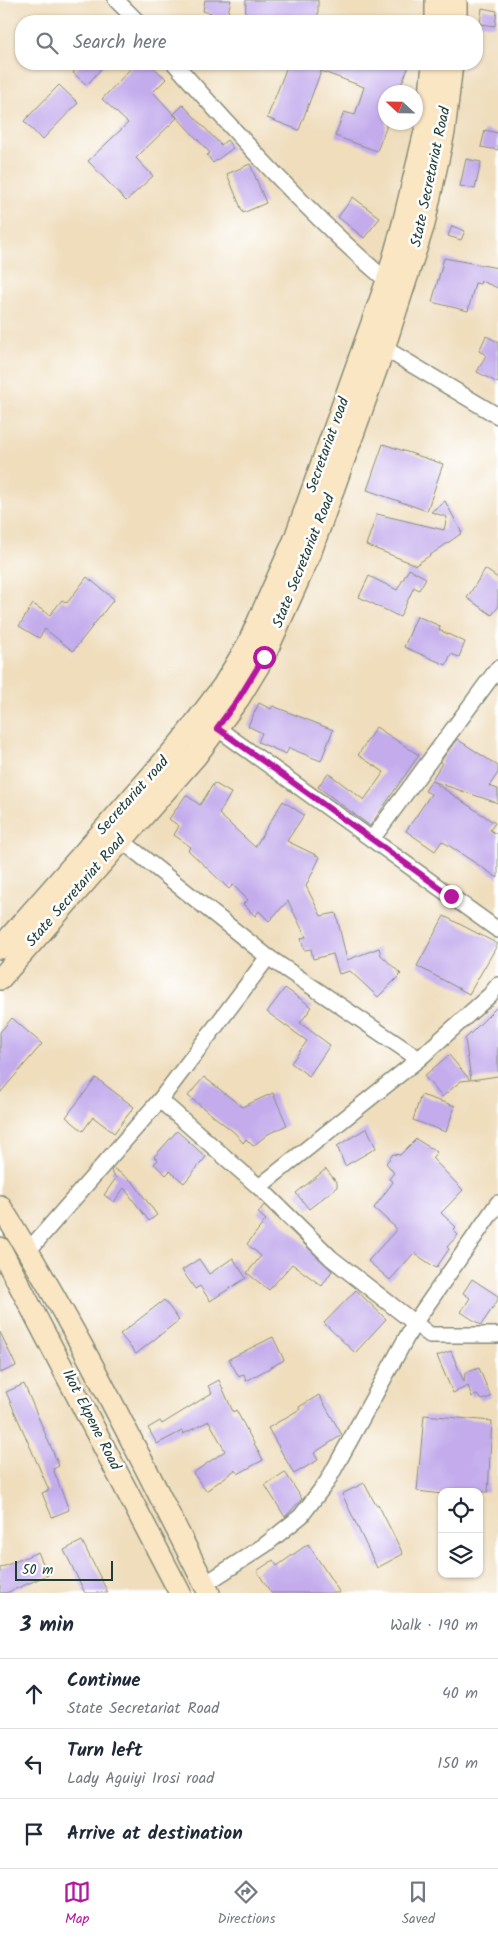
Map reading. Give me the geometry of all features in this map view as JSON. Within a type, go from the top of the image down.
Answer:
[{"type":"street","points":[[116,0],[131,15]]},
{"type":"street","points":[[436,0],[436,15]]},
{"type":"street","points":[[456,0],[456,15]]},
{"type":"street","points":[[180,70],[296,197],[352,251],[387,281]]},
{"type":"street","name":"Secretariat road","points":[[0,948],[180,743],[223,686],[248,644],[294,541],[387,281],[404,224],[427,123],[432,70]]},
{"type":"street","name":"State Secretariat Road","points":[[0,979],[196,756],[239,698],[264,657],[310,554],[384,348],[424,224],[444,132],[451,70]]},
{"type":"street","points":[[384,348],[498,416]]},
{"type":"street","points":[[372,839],[498,668]]},
{"type":"street","points":[[217,728],[498,930]]},
{"type":"street","points":[[121,840],[268,957],[419,1059]]},
{"type":"street","points":[[28,1250],[160,1100],[268,957]]},
{"type":"street","points":[[259,1187],[419,1059],[490,995],[498,984]]},
{"type":"street","points":[[160,1100],[259,1187],[331,1258],[430,1335],[498,1335]]},
{"type":"street","points":[[0,1206],[28,1250],[94,1368],[207,1588],[301,1516],[327,1482],[415,1322],[498,1203]]},
{"type":"street","name":"Ikot Ekpene Road","points":[[0,1248],[180,1593]]},
{"type":"building","points":[[205,0],[231,0],[227,15],[210,15],[211,13],[203,11]]},
{"type":"building","points":[[246,0],[318,0],[318,15],[245,15]]},
{"type":"building","points":[[482,8],[497,11],[495,26],[483,24],[483,15],[481,15]]},
{"type":"building","points":[[76,70],[100,70],[87,85],[73,73]]},
{"type":"building","points":[[129,70],[156,70],[166,79],[153,92],[177,118],[136,158],[153,176],[126,201],[88,161],[128,123],[102,99]]},
{"type":"building","points":[[286,70],[407,70],[401,85],[378,85],[378,130],[385,130],[377,151],[335,136],[344,112],[355,115],[364,87],[321,71],[299,130],[267,118]]},
{"type":"building","points":[[59,85],[78,103],[42,140],[24,121]]},
{"type":"building","points":[[183,105],[221,145],[227,140],[233,148],[213,163],[207,155],[210,153],[174,114]]},
{"type":"building","points":[[485,130],[498,133],[498,150],[481,147]]},
{"type":"building","points":[[466,159],[481,162],[475,189],[460,186]]},
{"type":"building","points":[[250,164],[266,203],[243,213],[227,174]]},
{"type":"building","points":[[353,197],[380,218],[364,238],[338,217]]},
{"type":"building","points":[[452,226],[465,231],[461,240],[448,236]]},
{"type":"building","points":[[444,258],[498,268],[498,288],[481,281],[480,284],[475,283],[468,311],[432,302]]},
{"type":"building","points":[[486,336],[498,342],[498,383],[477,372],[486,355],[479,351]]},
{"type":"building","points":[[383,444],[443,464],[427,511],[367,490]]},
{"type":"building","points":[[445,501],[462,533],[416,565],[366,545],[377,514],[444,530],[447,517],[431,512]]},
{"type":"building","points":[[409,569],[426,578],[419,590],[414,587],[400,617],[359,597],[369,576],[397,590]]},
{"type":"building","points":[[485,569],[498,578],[498,607],[492,615],[467,598]]},
{"type":"building","points":[[87,577],[114,599],[73,651],[45,629],[39,638],[19,626],[33,604],[50,615],[62,600],[67,603]]},
{"type":"building","points":[[417,616],[440,626],[439,630],[465,642],[459,657],[451,654],[446,665],[404,647]]},
{"type":"building","points":[[259,703],[271,709],[273,706],[333,730],[321,761],[289,748],[286,754],[258,742],[262,733],[248,726]]},
{"type":"building","points":[[376,727],[419,755],[370,826],[318,787],[328,773],[364,800],[384,772],[358,755]]},
{"type":"building","points":[[457,739],[498,766],[498,773],[489,786],[498,789],[498,803],[432,781],[495,823],[490,830],[498,835],[498,878],[442,841],[435,851],[406,831],[431,794],[425,791],[442,763],[440,762]]},
{"type":"building","points":[[214,783],[231,793],[219,814],[255,847],[283,801],[304,815],[287,841],[320,857],[306,886],[321,916],[336,913],[347,960],[379,948],[381,955],[401,974],[378,997],[350,971],[339,974],[333,954],[313,959],[311,949],[304,950],[301,938],[306,937],[288,901],[269,921],[259,911],[255,916],[243,904],[248,900],[233,885],[229,889],[188,850],[191,847],[174,835],[179,826],[169,819],[186,795],[200,805]]},
{"type":"building","points":[[444,916],[498,944],[469,994],[417,966]]},
{"type":"building","points":[[285,988],[312,1007],[300,1023],[330,1045],[309,1076],[291,1063],[307,1041],[267,1012]]},
{"type":"building","points":[[498,1006],[498,1076],[471,1080],[465,1039]]},
{"type":"building","points":[[12,1018],[42,1044],[0,1093],[0,1032]]},
{"type":"building","points":[[449,1055],[470,1080],[461,1081],[442,1097],[424,1076]]},
{"type":"building","points":[[204,1077],[242,1107],[273,1093],[287,1125],[268,1134],[253,1146],[246,1139],[243,1143],[235,1133],[188,1096]]},
{"type":"building","points":[[96,1078],[134,1107],[114,1133],[93,1117],[83,1131],[66,1117]]},
{"type":"building","points":[[421,1095],[455,1106],[446,1132],[413,1120]]},
{"type":"building","points":[[367,1128],[376,1148],[345,1166],[337,1146]]},
{"type":"building","points":[[177,1131],[206,1157],[184,1183],[170,1171],[166,1175],[154,1164],[158,1160],[154,1157]]},
{"type":"building","points":[[416,1139],[437,1152],[432,1158],[463,1190],[441,1213],[456,1227],[453,1230],[458,1235],[447,1247],[449,1249],[436,1268],[414,1253],[390,1280],[368,1261],[397,1229],[374,1208],[393,1182],[389,1179],[394,1173],[386,1163],[393,1154],[400,1155]]},
{"type":"building","points":[[113,1168],[133,1182],[157,1215],[149,1221],[124,1188],[114,1202],[104,1195],[116,1178],[111,1171]]},
{"type":"building","points":[[326,1169],[337,1183],[337,1187],[309,1209],[296,1193]]},
{"type":"building","points":[[264,1205],[332,1271],[322,1286],[292,1264],[269,1290],[247,1273],[261,1256],[247,1244],[266,1220],[258,1213]]},
{"type":"building","points":[[233,1258],[246,1278],[210,1301],[200,1286],[195,1289],[182,1270],[199,1259],[209,1274]]},
{"type":"building","points":[[472,1279],[498,1296],[498,1300],[481,1325],[461,1312],[470,1298],[463,1293]]},
{"type":"building","points":[[356,1290],[386,1319],[355,1353],[324,1323]]},
{"type":"building","points":[[164,1300],[179,1320],[136,1354],[120,1334]]},
{"type":"building","points":[[0,1332],[16,1366],[0,1373]]},
{"type":"building","points":[[273,1337],[284,1360],[246,1381],[244,1374],[239,1377],[229,1359]]},
{"type":"building","points":[[451,1351],[464,1382],[465,1373],[479,1368],[491,1397],[482,1400],[477,1395],[472,1397],[468,1386],[453,1393],[437,1356]]},
{"type":"building","points":[[219,1380],[233,1412],[236,1410],[263,1460],[238,1474],[235,1470],[206,1491],[193,1473],[225,1451],[209,1421],[183,1434],[182,1431],[157,1444],[148,1428],[160,1421],[162,1424],[212,1393],[208,1386]]},
{"type":"building","points":[[24,1384],[59,1466],[53,1469],[69,1510],[52,1517],[42,1493],[49,1490],[6,1392]]},
{"type":"building","points":[[319,1395],[342,1435],[314,1453],[318,1460],[294,1474],[268,1428]]},
{"type":"building","points":[[424,1415],[492,1421],[488,1492],[483,1492],[483,1488],[438,1488],[438,1494],[417,1491]]},
{"type":"building","points":[[285,1472],[302,1499],[285,1517],[265,1485]]},
{"type":"building","points":[[364,1483],[376,1505],[378,1504],[403,1554],[377,1568],[342,1494]]},
{"type":"building","points":[[82,1541],[108,1593],[85,1593],[64,1550]]},
{"type":"building","points":[[308,1544],[340,1593],[271,1593],[257,1571],[273,1560],[277,1566]]},
{"type":"building","points":[[38,1552],[48,1575],[6,1593],[0,1593],[0,1568]]},
{"type":"route","points":[[264,657],[239,698],[217,728],[451,896]]}]
